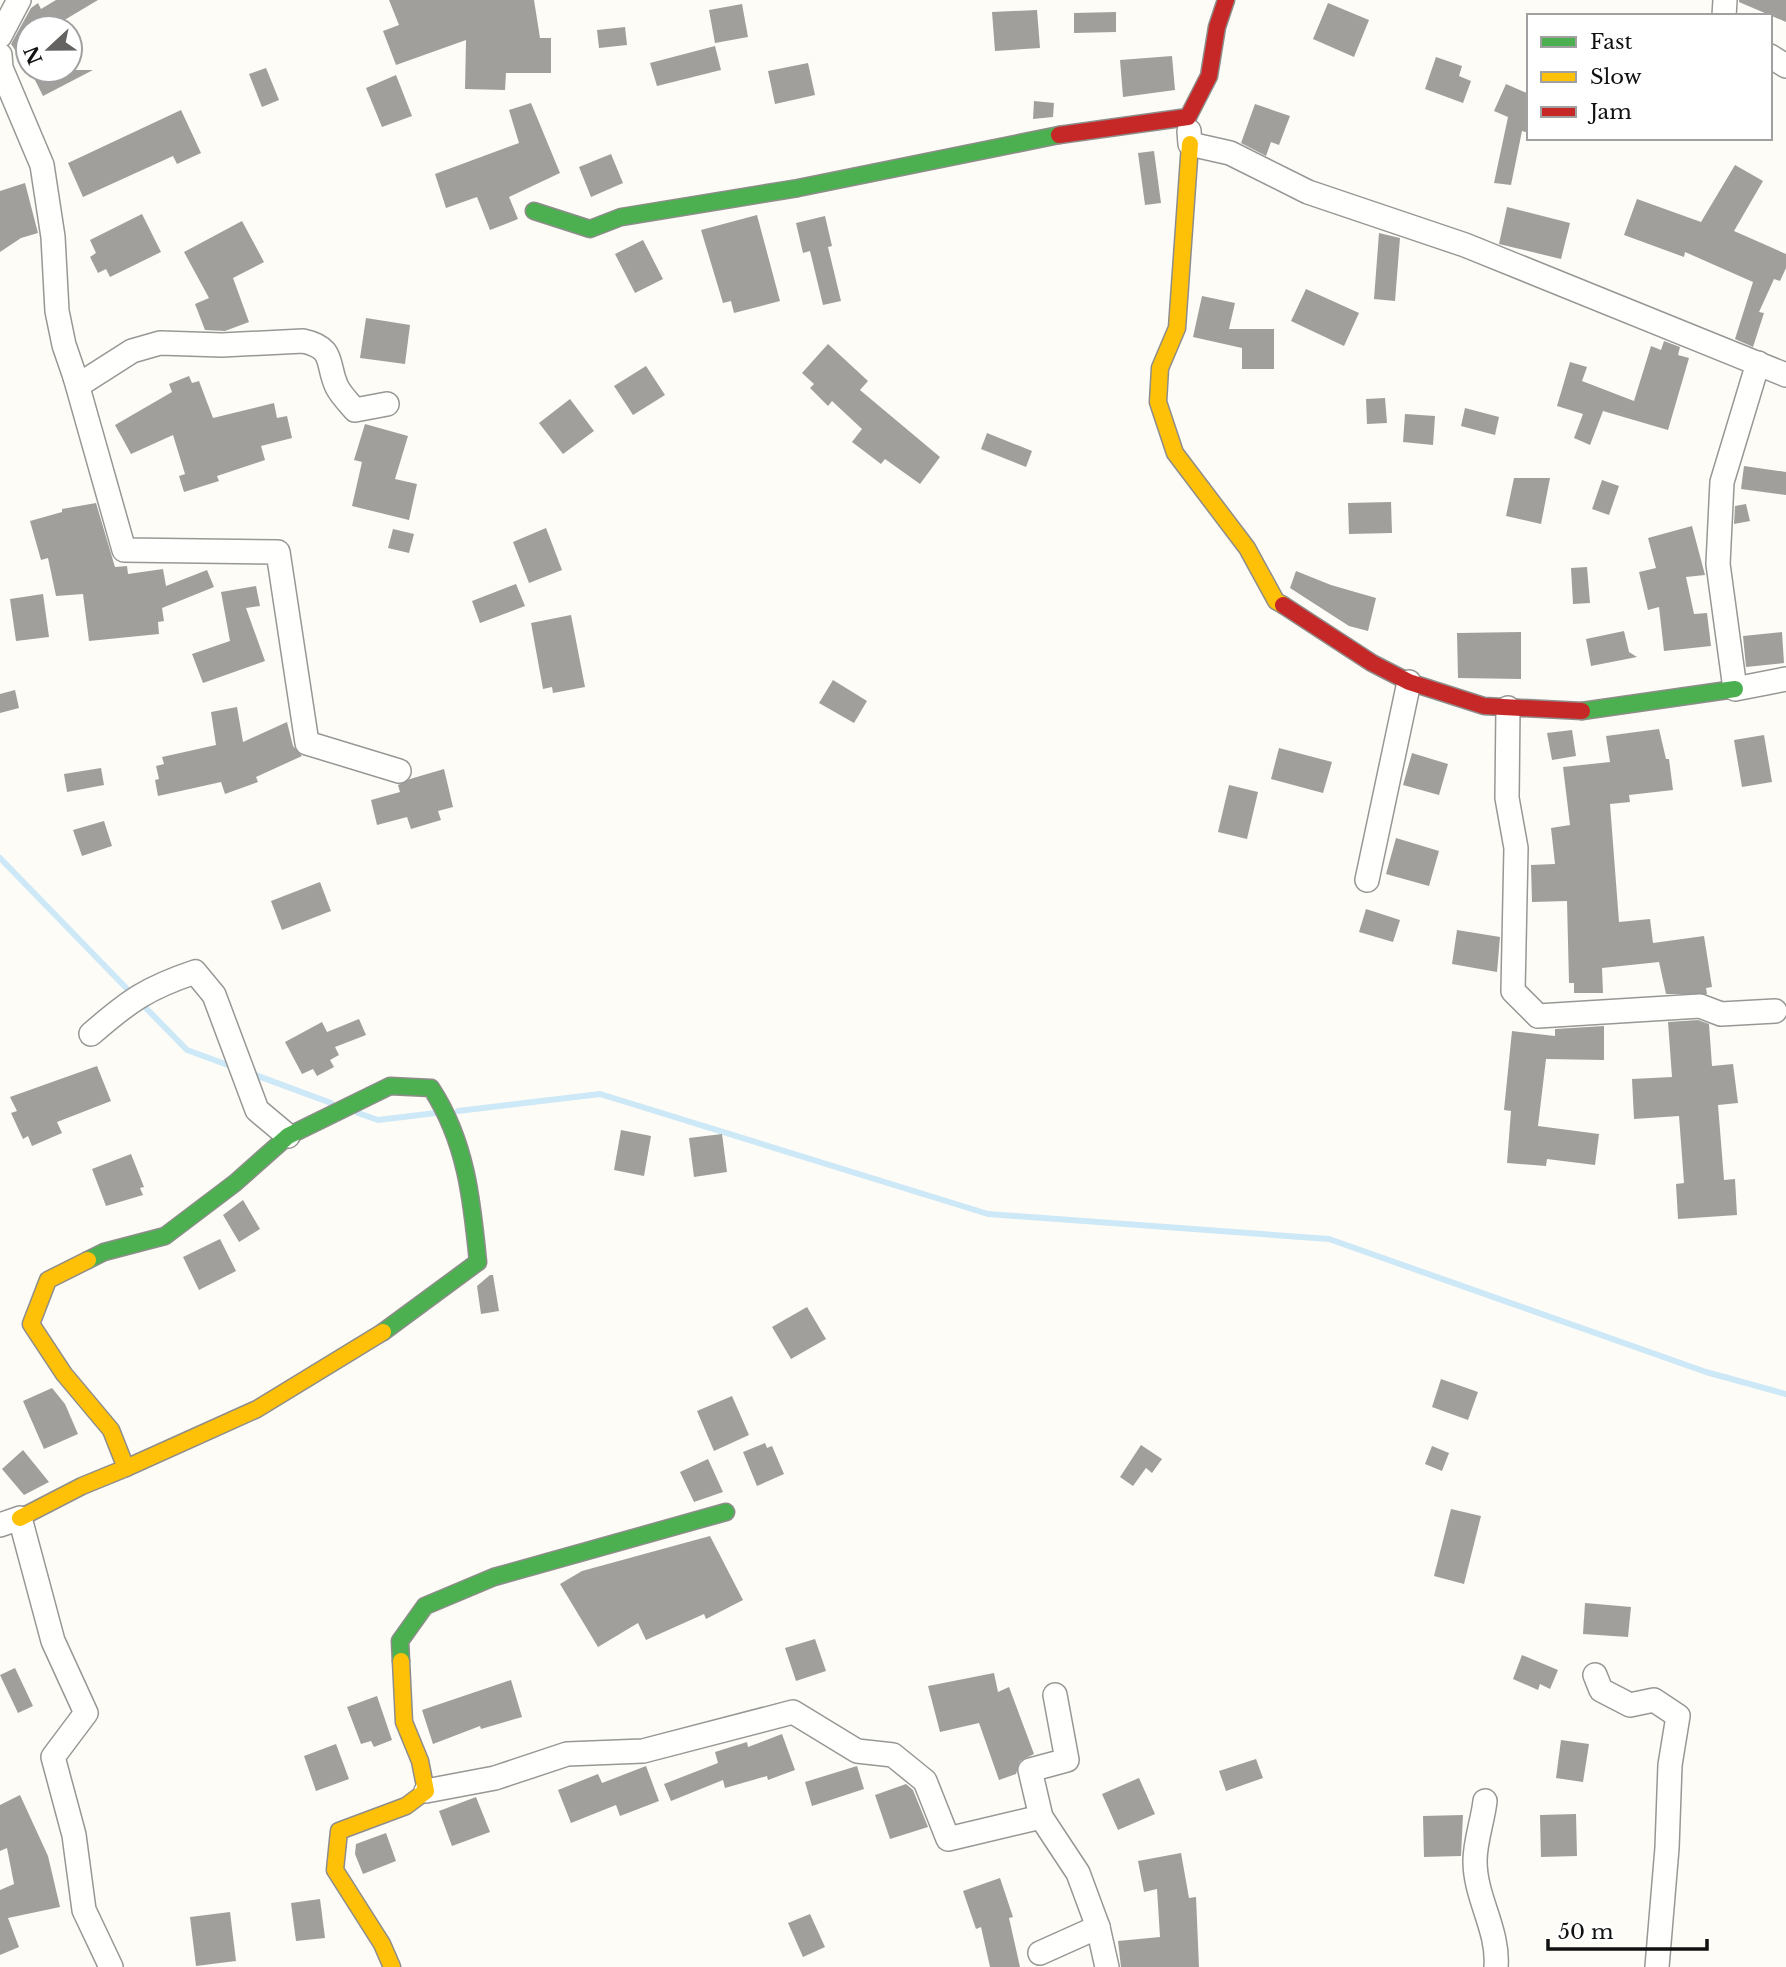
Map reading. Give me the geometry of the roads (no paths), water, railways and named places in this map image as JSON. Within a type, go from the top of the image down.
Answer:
[{"type":"street","points":[[0,36],[19,0]]},
{"type":"street","points":[[1226,0],[1217,27],[1209,76],[1188,117],[1190,144],[1177,328],[1160,368],[1158,401],[1175,453],[1247,548],[1276,601],[1372,663],[1409,682],[1484,706],[1577,712],[1735,690],[1786,680]]},
{"type":"street","points":[[0,55],[1,68],[43,166],[53,237],[57,312],[64,345],[124,551],[278,552],[307,743],[399,771]]},
{"type":"street","points":[[534,212],[590,229],[621,217],[798,188],[1069,133],[1188,117]]},
{"type":"street","points":[[1190,144],[1230,153],[1308,192],[1465,245],[1786,375]]},
{"type":"street","points":[[75,377],[85,381],[132,351],[160,343],[222,345],[303,341],[315,344],[329,356],[337,387],[355,410],[387,404]]},
{"type":"street","points":[[1735,690],[1718,564],[1722,482],[1758,363]]},
{"type":"street","points":[[1367,880],[1409,682]]},
{"type":"street","points":[[1508,708],[1507,798],[1516,848],[1513,991],[1538,1016],[1700,1006],[1721,1014],[1774,1011]]},
{"type":"street","points":[[91,1034],[134,996],[155,985],[195,972],[214,995],[257,1110],[288,1136]]},
{"type":"street","points":[[111,1967],[85,1910],[74,1835],[53,1757],[86,1713],[53,1641],[10,1521],[223,1426],[310,1377],[421,1307],[478,1262],[470,1186],[449,1112],[431,1088],[390,1086],[288,1136],[236,1183],[165,1236],[104,1252],[48,1280],[31,1324],[64,1374],[111,1430],[126,1468]]},
{"type":"street","points":[[426,1791],[420,1761],[404,1722],[400,1641],[425,1606],[494,1577],[726,1512]]},
{"type":"street","points":[[1595,1675],[1601,1690],[1630,1705],[1654,1700],[1678,1716],[1670,1765],[1667,1848],[1657,1967]]},
{"type":"street","points":[[1055,1695],[1067,1760],[1030,1770],[1041,1817],[1078,1873],[1098,1927],[1107,1967]]},
{"type":"street","points":[[392,1967],[382,1944],[335,1870],[339,1830],[406,1806],[426,1791],[495,1777],[567,1754],[643,1751],[793,1712],[856,1751],[893,1755],[925,1781],[948,1839],[1041,1817]]},
{"type":"street","points":[[1485,1801],[1475,1861],[1484,1906],[1498,1947],[1496,1967]]},
{"type":"street","points":[[1040,1954],[1098,1927]]},
{"type":"waterway","points":[[0,858],[133,995]]},
{"type":"waterway","points":[[141,1003],[187,1050],[236,1068]]},
{"type":"waterway","points":[[250,1073],[331,1103]]},
{"type":"waterway","points":[[458,1111],[600,1094],[988,1214],[1329,1239],[1706,1372],[1786,1394]]},
{"type":"waterway","points":[[358,1113],[378,1120],[436,1113]]}]
